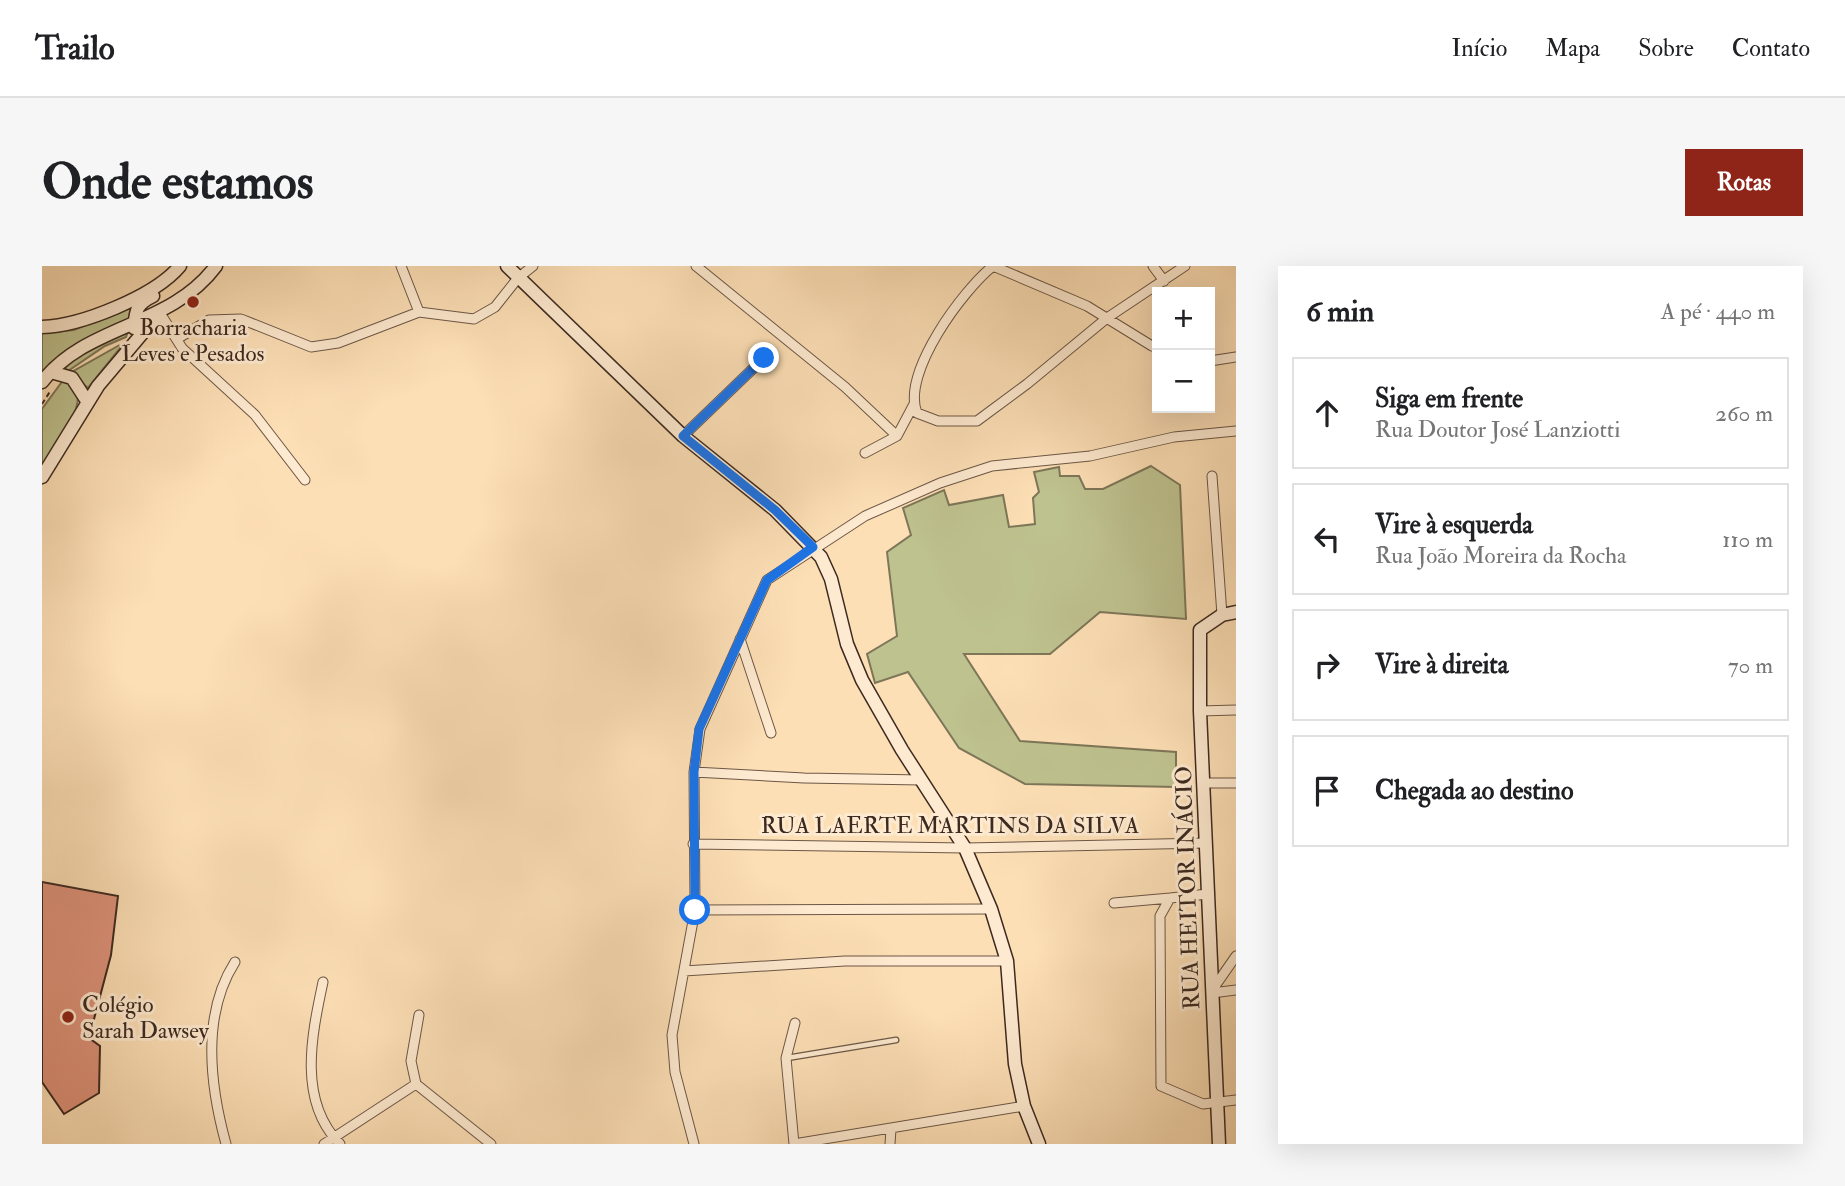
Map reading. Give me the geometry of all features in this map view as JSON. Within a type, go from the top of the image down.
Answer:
[{"type":"street","points":[[42,327],[97,314],[165,280],[180,266]]},
{"type":"street","points":[[133,341],[135,310],[141,302],[168,285],[187,266]]},
{"type":"street","points":[[42,477],[66,443],[87,401],[133,341],[160,313],[197,288],[215,266]]},
{"type":"street","points":[[401,266],[419,312]]},
{"type":"street","points":[[507,266],[683,436],[751,489],[813,547],[831,579],[847,644],[862,680],[965,848],[990,909],[1007,961],[1013,1001],[1015,1064],[1024,1106],[1039,1144]]},
{"type":"street","points":[[177,339],[209,320],[241,319],[312,347],[338,343],[419,312],[474,319],[495,307],[518,278],[533,266]]},
{"type":"street","points":[[696,266],[845,387],[897,436]]},
{"type":"street","points":[[866,453],[897,436],[916,408],[916,385],[943,322],[975,280],[993,266],[1051,289],[1152,345]]},
{"type":"street","points":[[1153,266],[1164,281]]},
{"type":"street","points":[[916,408],[938,421],[976,421],[1027,384],[1107,318],[1185,266]]},
{"type":"street","points":[[42,382],[51,372],[97,339],[160,313]]},
{"type":"street","points":[[160,313],[182,348],[255,415],[305,480]]},
{"type":"street","points":[[1215,359],[1236,357]]},
{"type":"street","points":[[683,436],[764,358]]},
{"type":"street","points":[[51,372],[65,375],[77,383],[87,401]]},
{"type":"street","points":[[694,1144],[675,1072],[672,1035],[695,910],[694,772],[699,729],[767,580],[813,547],[865,516],[940,483],[992,466],[1090,456],[1174,437],[1236,431]]},
{"type":"street","points":[[1212,476],[1222,615],[1236,612]]},
{"type":"street","name":"RUA HEITOR INÁCIO","points":[[1219,1144],[1200,711],[1200,630],[1222,615]]},
{"type":"street","points":[[740,639],[771,733]]},
{"type":"street","points":[[1200,711],[1236,710]]},
{"type":"street","points":[[694,772],[804,778],[922,780]]},
{"type":"street","points":[[1203,783],[1236,783]]},
{"type":"street","name":"RUA LAERTE MARTINS DA SILVA","points":[[693,844],[965,848],[1206,843]]},
{"type":"street","points":[[1114,903],[1208,894]]},
{"type":"street","points":[[1170,898],[1160,915],[1160,1086],[1203,1104],[1236,1100]]},
{"type":"street","points":[[695,910],[990,909]]},
{"type":"street","points":[[1212,992],[1236,956]]},
{"type":"street","points":[[684,971],[845,961],[1007,961]]},
{"type":"street","points":[[226,1144],[214,1098],[212,1040],[222,983],[235,962]]},
{"type":"street","points":[[323,982],[312,1034],[309,1067],[318,1105],[337,1141]]},
{"type":"street","points":[[1212,992],[1236,990]]},
{"type":"street","points":[[419,1015],[411,1061],[416,1084],[491,1144]]},
{"type":"street","points":[[795,1023],[786,1058],[794,1144],[1024,1106]]},
{"type":"street","points":[[324,1144],[337,1141],[416,1084]]},
{"type":"street","points":[[890,1144],[891,1129]]},
{"type":"lane","points":[[786,1058],[896,1040]]},
{"type":"path","points":[[42,404],[65,375]]},
{"type":"green space","points":[[132,306],[128,322],[42,375],[42,333],[74,330]]},
{"type":"green space","points":[[128,331],[126,337],[105,346],[68,371],[65,368],[74,357]]},
{"type":"green space","points":[[125,342],[88,388],[70,373]]},
{"type":"green space","points":[[64,379],[78,392],[78,401],[61,440],[42,464],[42,409]]},
{"type":"green space","points":[[1151,466],[1180,485],[1186,619],[1100,612],[1050,654],[964,654],[1020,741],[1176,752],[1176,787],[1025,784],[959,748],[908,672],[875,683],[867,654],[897,636],[887,552],[911,535],[903,508],[944,490],[949,505],[1003,495],[1009,527],[1035,524],[1033,498],[1039,492],[1034,472],[1059,467],[1060,476],[1079,476],[1085,489],[1103,489]]},
{"type":"building","name":"Colégio Sarah Dawsey","points":[[42,882],[118,896],[111,955],[89,1038],[100,1046],[99,1093],[64,1114],[42,1082]]},
{"type":"place","name":"Borracharia Leves e Pesados","points":[[193,302]]},
{"type":"place","name":"Colégio Sarah Dawsey","points":[[68,1017]]},
{"type":"route","points":[[695,910],[694,772],[699,729],[712,695],[767,580],[774,572],[813,547],[775,510],[683,436],[764,358]]}]
